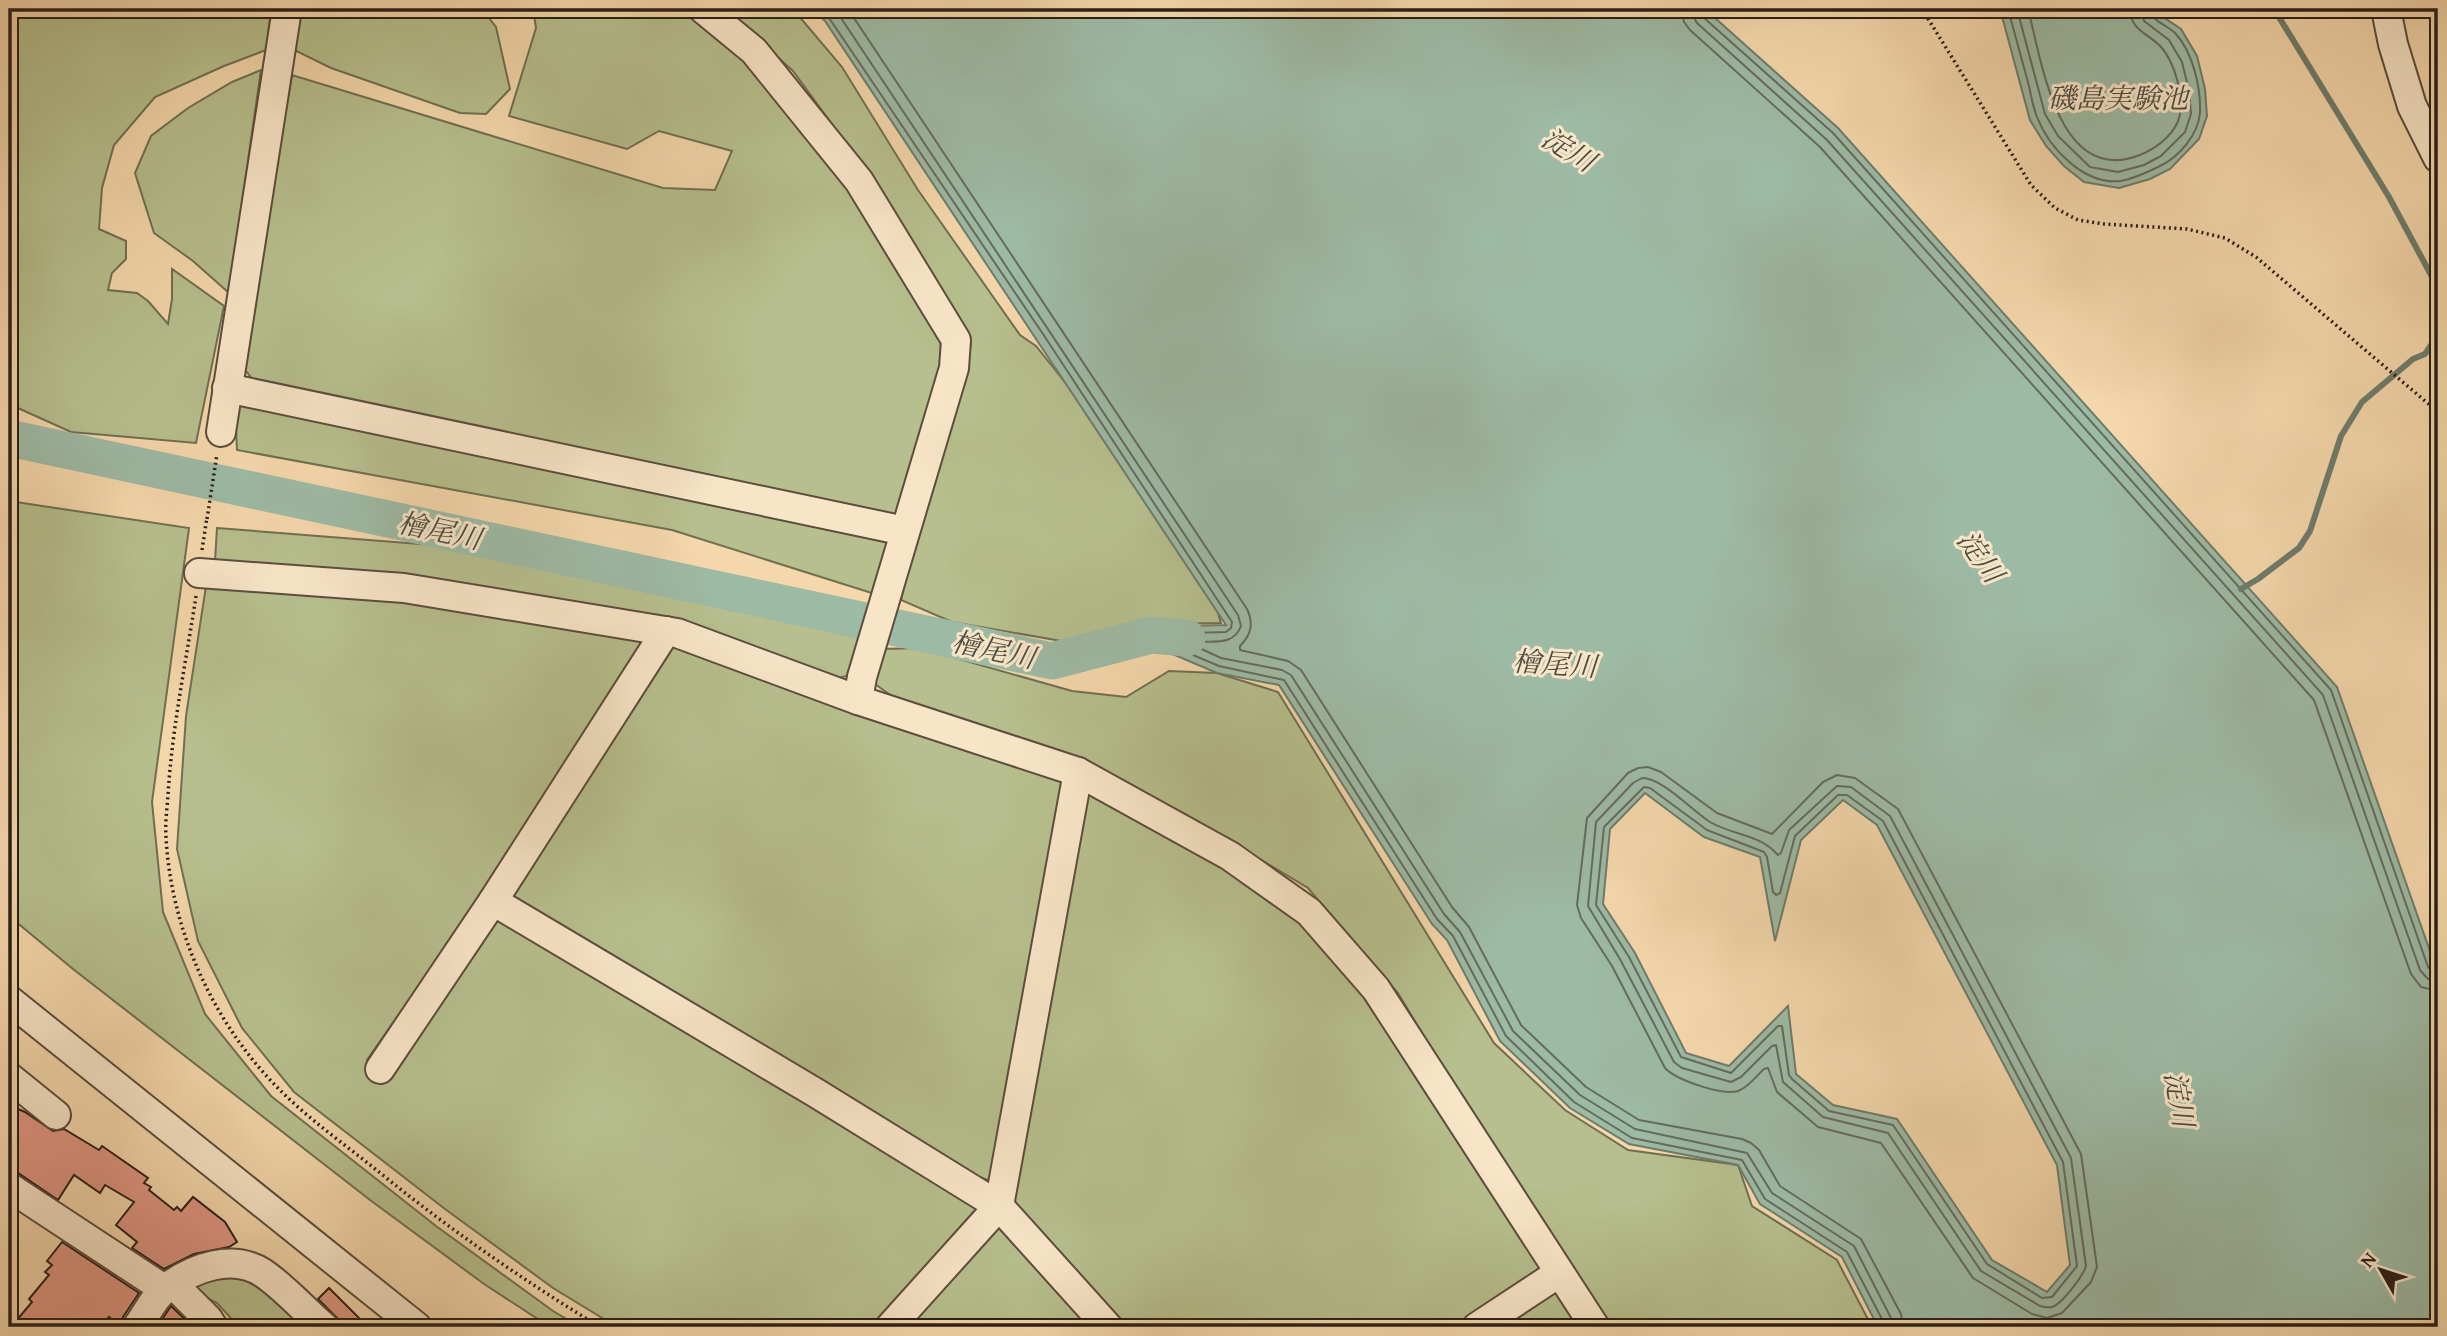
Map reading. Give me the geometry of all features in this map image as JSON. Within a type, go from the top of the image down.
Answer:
[{"type":"street","points":[[221,432],[287,9]]},
{"type":"street","points":[[703,9],[754,51],[859,181],[956,340],[954,368],[860,689]]},
{"type":"street","points":[[2386,9],[2393,44],[2412,106],[2438,158]]},
{"type":"street","points":[[228,388],[905,531]]},
{"type":"street","points":[[199,573],[404,588],[677,633],[860,689],[1078,772],[1230,856],[1309,912],[1376,989],[1595,1327]]},
{"type":"street","points":[[380,1069],[493,901],[666,631]]},
{"type":"street","points":[[890,1327],[999,1206],[1078,772]]},
{"type":"street","points":[[493,901],[999,1206],[1108,1327]]},
{"type":"street","points":[[9,1000],[417,1327]]},
{"type":"street","points":[[9,1077],[56,1115]]},
{"type":"street","points":[[9,1187],[169,1287],[213,1327]]},
{"type":"street","points":[[137,1327],[169,1287],[196,1270],[218,1264],[234,1264],[261,1272],[324,1327]]},
{"type":"street","points":[[1477,1327],[1559,1273]]},
{"type":"path","points":[[1922,9],[2031,185],[2055,208],[2078,220],[2187,229],[2225,238],[2256,257],[2438,412]]},
{"type":"path","points":[[221,432],[170,763],[166,836],[175,905],[197,964],[220,1014],[251,1058],[286,1096],[438,1220],[600,1327]]},
{"type":"shaded area","points":[[9,9],[271,9],[266,50],[155,97],[114,145],[102,188],[99,229],[126,241],[126,259],[112,273],[108,290],[137,293],[148,301],[168,324],[172,299],[172,269],[224,306],[196,443],[71,432],[9,404]]},
{"type":"shaded area","points":[[296,9],[482,9],[496,27],[510,89],[486,114],[460,113],[331,68],[292,49]]},
{"type":"shaded area","points":[[533,9],[693,9],[740,49],[849,186],[938,325],[943,360],[896,519],[254,381],[242,366],[292,75],[663,188],[715,190],[732,151],[659,131],[627,149],[509,116],[536,28]]},
{"type":"shaded area","points":[[725,9],[793,9],[842,67],[918,190],[1020,335],[1036,346],[1068,386],[1214,600],[1221,623],[1156,624],[1067,642],[952,622],[901,600],[919,525],[964,380],[971,343],[845,142],[793,71]]},
{"type":"shaded area","points":[[261,70],[229,293],[193,261],[154,233],[135,173],[151,136],[188,108],[232,82]]},
{"type":"shaded area","points":[[241,399],[894,539],[878,595],[672,530],[237,450],[235,408]]},
{"type":"shaded area","points":[[9,501],[189,528],[152,802],[163,912],[205,1014],[271,1096],[436,1226],[553,1311],[580,1327],[550,1327],[484,1284],[370,1200],[9,916]]},
{"type":"shaded area","points":[[217,528],[458,547],[719,599],[865,632],[855,674],[834,679],[673,625],[215,561]]},
{"type":"shaded area","points":[[206,586],[404,598],[652,640],[488,887],[367,1060],[391,1079],[497,916],[979,1206],[871,1327],[617,1327],[553,1288],[445,1209],[294,1092],[242,1028],[198,941],[177,849],[186,716]]},
{"type":"shaded area","points":[[671,644],[1061,772],[1067,785],[997,1183],[964,1172],[505,899]]},
{"type":"shaded area","points":[[920,648],[1072,691],[1126,697],[1169,671],[1217,673],[1278,692],[1494,1043],[1565,1110],[1628,1150],[1738,1165],[1752,1206],[1837,1260],[1872,1327],[1605,1327],[1500,1163],[1398,993],[1308,888],[1185,814],[1080,759],[896,699],[875,684],[881,649]]},
{"type":"shaded area","points":[[1088,790],[1227,862],[1301,917],[1380,1012],[1541,1261],[1534,1282],[1462,1327],[1118,1327],[1015,1214],[1014,1177]]},
{"type":"shaded area","points":[[999,1226],[1098,1327],[904,1327]]},
{"type":"shaded area","points":[[236,1269],[305,1321],[296,1327],[239,1327],[217,1303],[188,1289]]},
{"type":"shaded area","points":[[1556,1283],[1586,1327],[1490,1327]]},
{"type":"water","name":"淀川","points":[[813,9],[1705,9],[1838,128],[2337,687],[2438,974],[2438,1327],[1878,1327],[1842,1257],[1760,1204],[1738,1165],[1629,1144],[1570,1108],[1500,1041],[1447,940],[1432,924],[1279,685],[1217,673],[1137,639],[1128,631],[1144,627],[1226,625],[825,21]],"holes":[[[1645,793],[1704,837],[1760,857],[1775,941],[1801,840],[1843,800],[1877,825],[2057,1165],[2070,1265],[2047,1292],[1992,1260],[1897,1119],[1833,1105],[1796,1074],[1788,1006],[1729,1066],[1686,1053],[1635,953],[1603,904],[1610,829]]]},
{"type":"water","name":"磯島実験池","points":[[2000,9],[2151,9],[2181,29],[2197,56],[2205,89],[2207,116],[2199,139],[2170,169],[2150,179],[2119,188],[2084,182],[2064,166],[2046,146],[2030,120]]},
{"type":"building","points":[[9,1105],[25,1112],[53,1131],[64,1129],[99,1150],[102,1146],[148,1178],[144,1183],[151,1187],[149,1190],[174,1210],[177,1207],[181,1211],[193,1197],[225,1222],[237,1242],[229,1247],[194,1254],[164,1269],[132,1248],[137,1242],[116,1225],[134,1202],[105,1185],[100,1193],[74,1175],[58,1200],[18,1173],[9,1171]]},
{"type":"building","points":[[62,1242],[139,1293],[120,1326],[109,1317],[101,1327],[11,1327],[32,1302],[29,1299],[49,1275],[45,1272],[52,1265],[47,1261]]},
{"type":"building","points":[[329,1288],[359,1318],[349,1327],[318,1299]]},
{"type":"building","points":[[171,1306],[193,1327],[157,1327]]},
{"type":"waterway","points":[[2274,9],[2389,197],[2438,288]]},
{"type":"waterway","points":[[2241,589],[2299,548],[2310,531],[2341,436],[2362,402],[2413,359],[2425,354],[2438,335]]},
{"type":"waterway","name":"檜尾川","points":[[9,438],[1052,661],[1151,635],[1187,638]]}]
